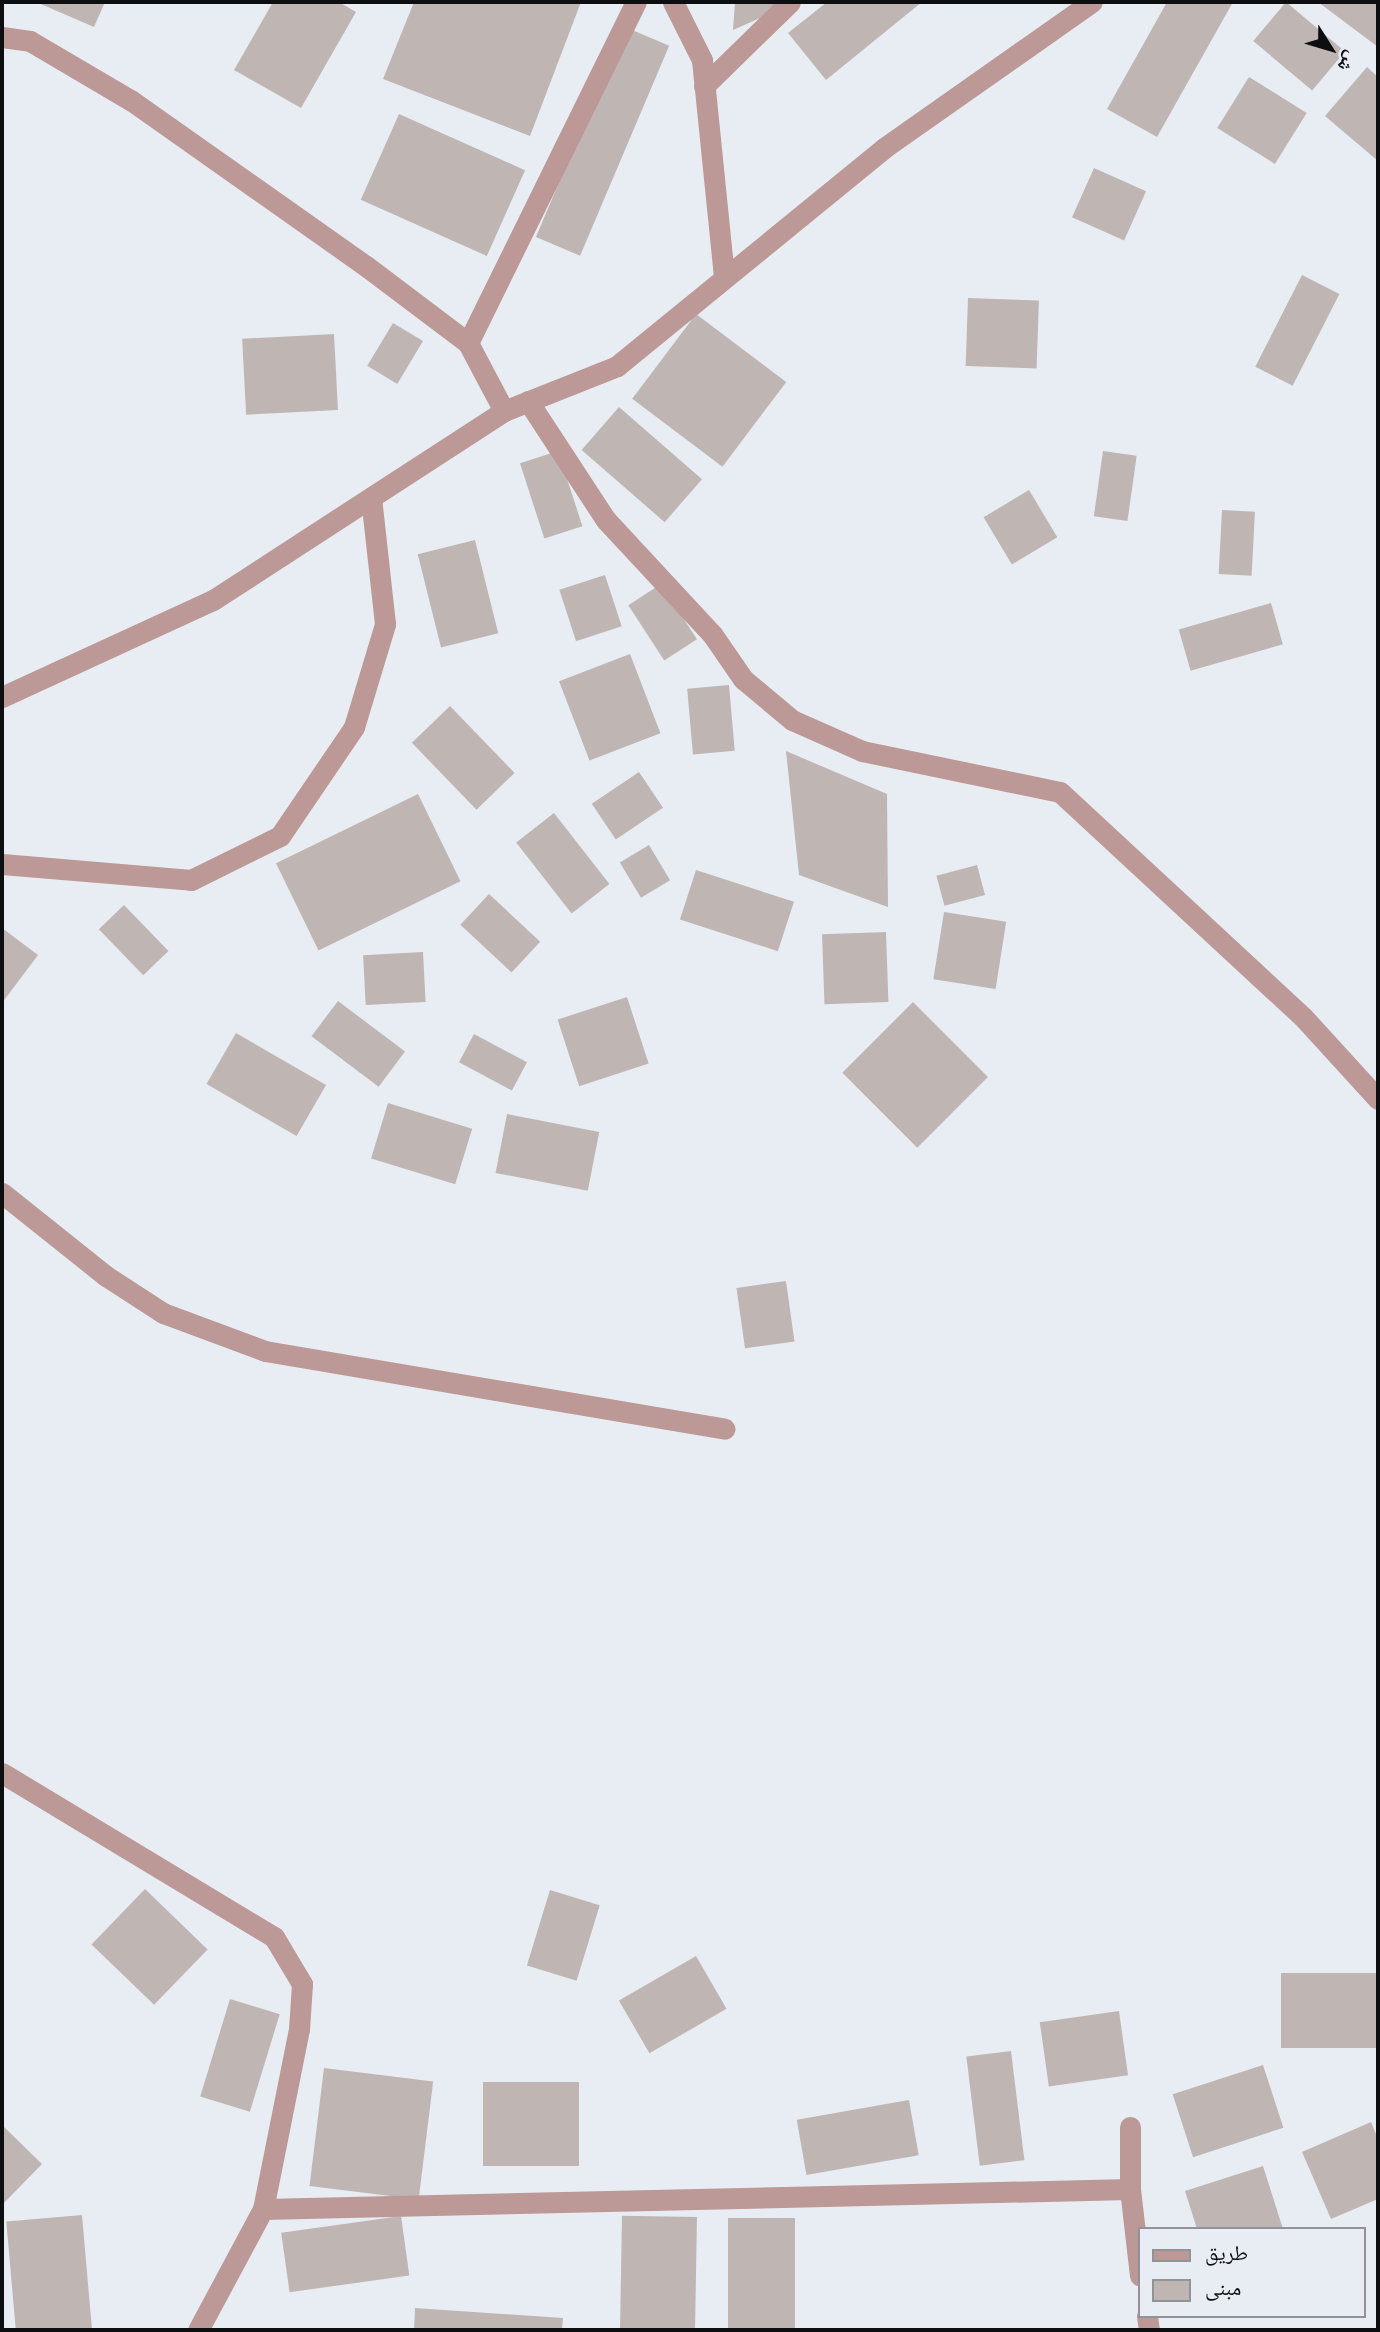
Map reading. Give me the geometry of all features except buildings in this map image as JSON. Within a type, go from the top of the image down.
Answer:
[{"type":"street","points":[[468,343],[636,2]]},
{"type":"street","points":[[673,2],[702,60],[724,276]]},
{"type":"street","points":[[704,86],[790,2]]},
{"type":"street","points":[[2,697],[213,600],[504,411],[617,366],[884,148],[1092,2]]},
{"type":"street","points":[[2,37],[30,41],[132,100],[468,343],[504,411]]},
{"type":"street","points":[[528,401],[606,520],[712,634],[743,679],[792,720],[862,751],[1060,792],[1303,1017],[1378,1099]]},
{"type":"street","points":[[2,864],[191,880],[280,836],[354,727],[385,624],[371,498]]},
{"type":"street","points":[[2,1193],[106,1276],[163,1313],[265,1351],[724,1429]]},
{"type":"street","points":[[2,1773],[274,1937],[302,1984],[299,2029],[263,2209],[198,2330]]},
{"type":"street","points":[[1130,2127],[1130,2189],[1138,2258]]},
{"type":"street","points":[[263,2209],[1130,2189]]}]
